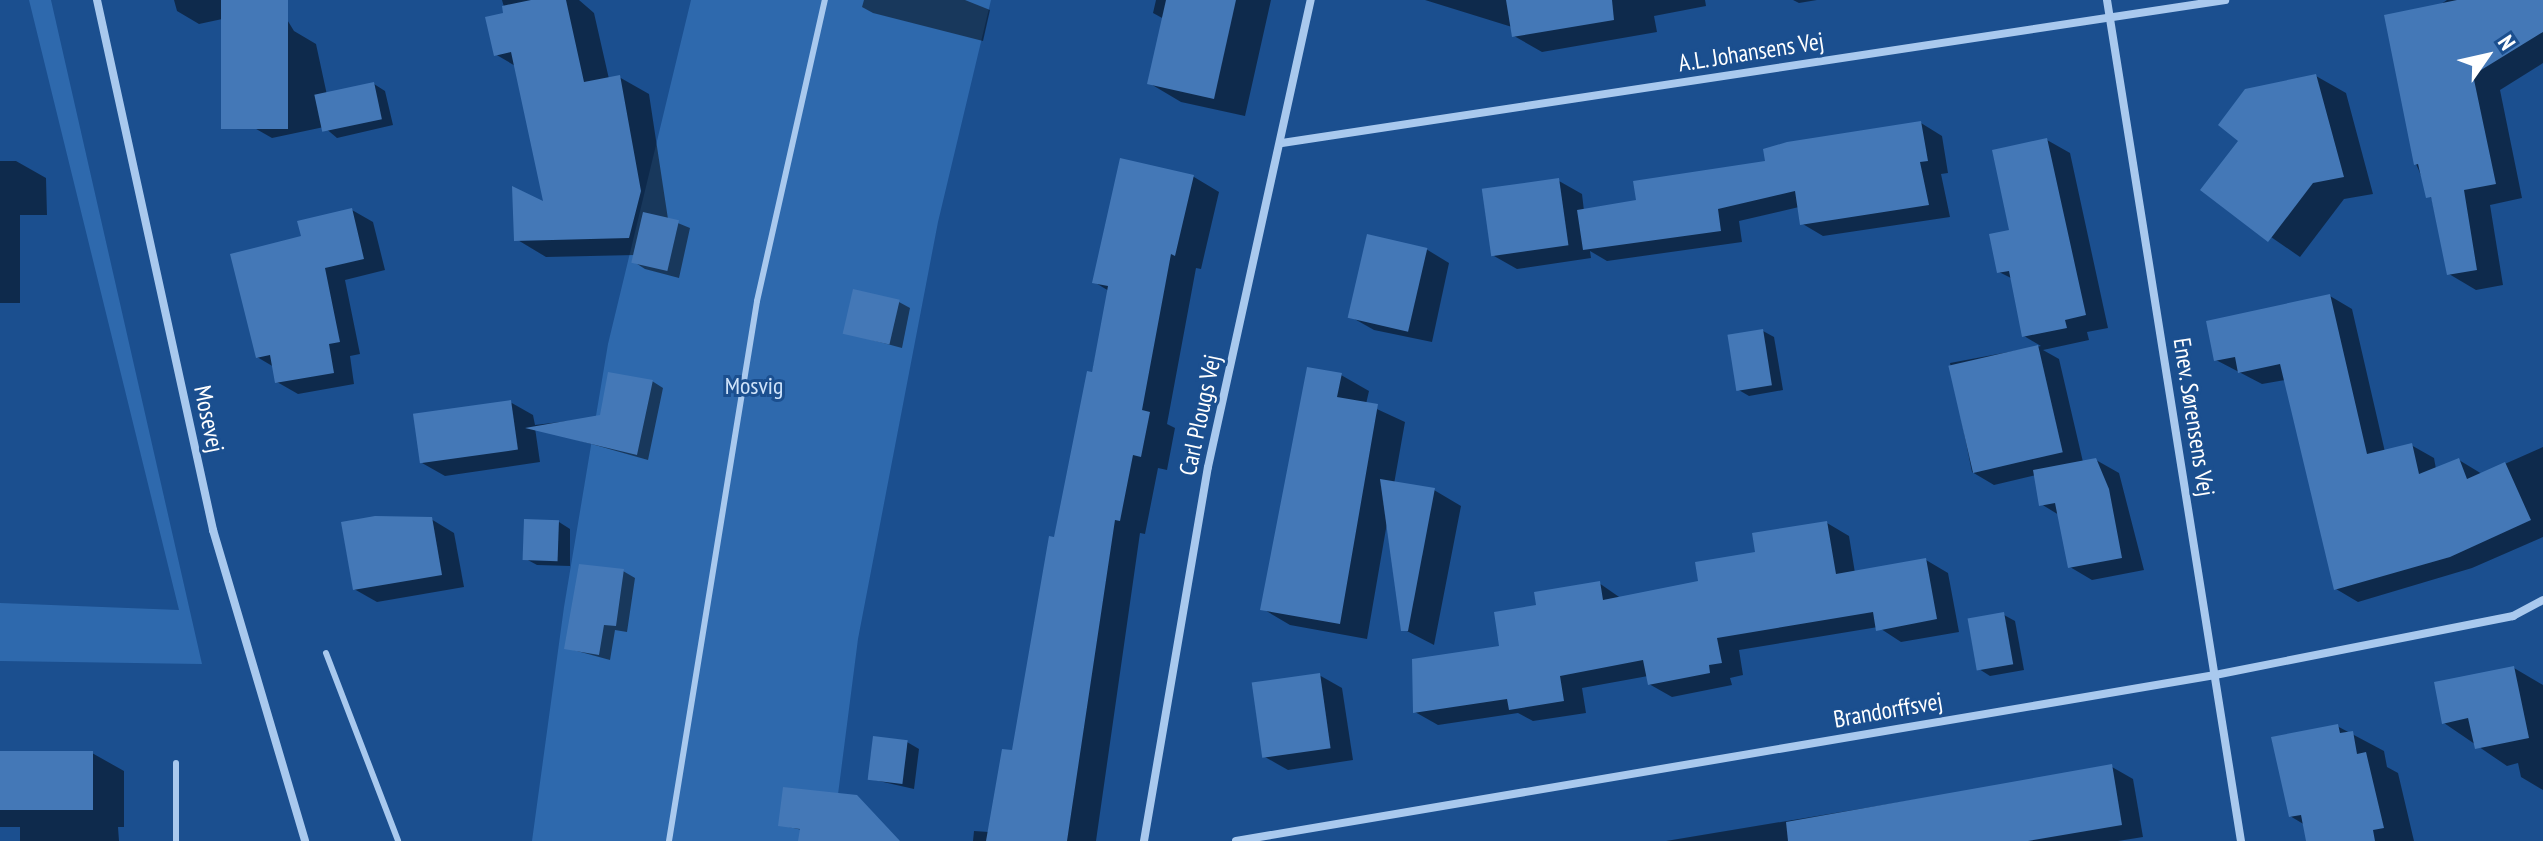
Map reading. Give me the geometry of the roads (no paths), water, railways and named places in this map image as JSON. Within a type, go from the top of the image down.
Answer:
[{"type":"street","name":"Mosevej","points":[[97,0],[213,530],[305,841]]},
{"type":"street","name":"Carl Plougs Vej","points":[[1144,841],[1208,467],[1282,143],[1311,0]]},
{"type":"street","name":"Enev. Sørensens Vej","points":[[2107,0],[2241,841]]},
{"type":"street","name":"A.L. Johansens Vej","points":[[1282,143],[2225,0]]},
{"type":"street","name":"Brandorffsvej","points":[[1236,841],[2215,675],[2513,616],[2543,600]]},
{"type":"lane","points":[[669,841],[757,301],[825,0]]},
{"type":"lane","points":[[326,653],[398,841]]},
{"type":"lane","points":[[176,763],[176,841]]},
{"type":"park label","name":"Mosvig","points":[[754,386]]}]
